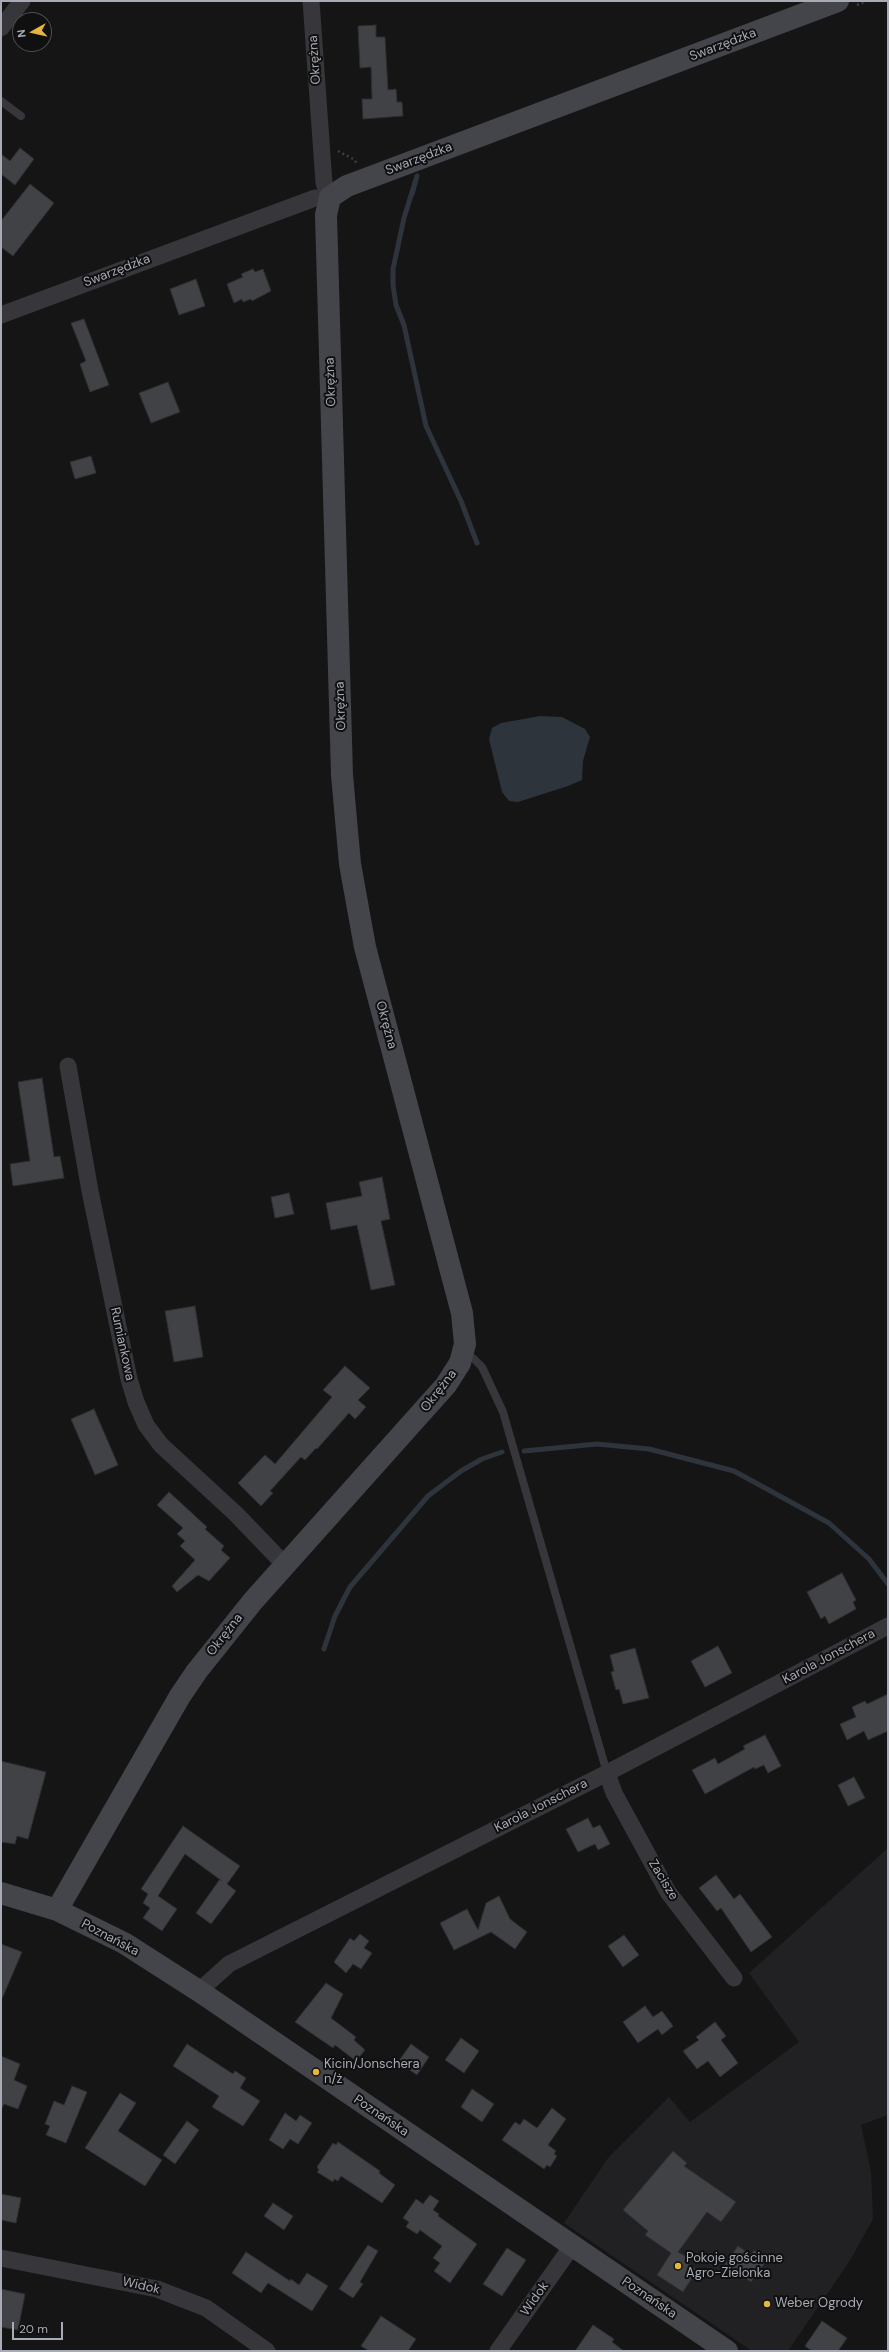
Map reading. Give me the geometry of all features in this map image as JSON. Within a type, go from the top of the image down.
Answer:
[{"type":"street","points":[[1,28],[22,1]]},
{"type":"street","name":"Okrężna","points":[[57,1910],[184,1690],[234,1623],[446,1385],[462,1355],[465,1331],[462,1312],[365,947],[350,864],[342,775],[326,215],[330,197],[324,183],[311,1]]},
{"type":"street","name":"Swarzędzka","points":[[1,315],[315,198],[330,197],[347,186],[838,1]]},
{"type":"street","name":"Rumiankowa","points":[[68,1066],[90,1191],[136,1402],[146,1425],[160,1445],[236,1514],[285,1565]]},
{"type":"street","name":"Karola Jonschera","points":[[199,1991],[229,1964],[607,1773],[888,1626]]},
{"type":"street","name":"Zacisze","points":[[607,1773],[614,1792],[668,1892],[734,1978]]},
{"type":"street","name":"Poznańska","points":[[1,1892],[57,1910],[124,1943],[199,1991],[727,2351]]},
{"type":"street","name":"Widok","points":[[498,2351],[572,2246]]},
{"type":"street","name":"Widok","points":[[1,2258],[158,2289],[206,2308],[267,2351]]},
{"type":"lane","points":[[1,101],[21,116]]},
{"type":"lane","points":[[462,1355],[473,1358],[482,1367],[503,1412],[607,1773]]},
{"type":"shaded area","points":[[540,716],[562,717],[585,729],[590,737],[583,761],[582,780],[518,802],[509,801],[502,792],[489,739],[492,728],[501,723]]},
{"type":"shaded area","points":[[888,1848],[888,2115],[861,2125],[871,2172],[873,2219],[849,2262],[788,2351],[752,2351],[564,2223],[608,2158],[669,2097],[690,2122],[799,2042],[749,1973]]},
{"type":"building","points":[[376,25],[376,37],[385,37],[388,90],[396,89],[397,102],[402,102],[403,116],[363,119],[362,99],[372,99],[371,67],[360,68],[358,26]]},
{"type":"building","points":[[20,148],[34,159],[15,185],[1,174],[1,154],[10,161]]},
{"type":"building","points":[[30,184],[54,203],[13,256],[1,247],[1,221]]},
{"type":"building","points":[[253,269],[255,272],[263,269],[271,291],[252,301],[251,299],[243,302],[242,299],[234,303],[227,284],[243,277],[241,274]]},
{"type":"building","points":[[196,279],[205,306],[179,315],[170,289]]},
{"type":"building","points":[[84,319],[109,385],[90,392],[80,364],[86,361],[71,323]]},
{"type":"building","points":[[168,382],[180,412],[151,423],[139,393]]},
{"type":"building","points":[[91,456],[96,473],[75,479],[70,462]]},
{"type":"building","points":[[42,1078],[54,1157],[60,1156],[64,1178],[13,1186],[10,1164],[30,1161],[18,1082]]},
{"type":"building","points":[[382,1177],[390,1219],[381,1221],[395,1285],[371,1290],[357,1225],[331,1230],[326,1203],[362,1196],[359,1182]]},
{"type":"building","points":[[289,1193],[294,1214],[275,1218],[271,1197]]},
{"type":"building","points":[[195,1306],[203,1357],[174,1362],[165,1311]]},
{"type":"building","points":[[345,1366],[370,1388],[358,1400],[366,1407],[355,1419],[349,1413],[317,1449],[316,1448],[305,1460],[301,1457],[270,1491],[273,1493],[261,1506],[238,1483],[265,1455],[275,1464],[332,1397],[323,1390]]},
{"type":"building","points":[[94,1409],[118,1465],[95,1475],[71,1419]]},
{"type":"building","points":[[169,1492],[207,1527],[205,1529],[224,1546],[221,1550],[230,1558],[209,1581],[198,1575],[177,1592],[172,1586],[195,1560],[180,1546],[185,1541],[177,1534],[183,1528],[157,1505]]},
{"type":"building","points":[[842,1573],[856,1600],[853,1602],[856,1609],[829,1624],[825,1616],[821,1619],[807,1592]]},
{"type":"building","points":[[718,1646],[732,1673],[705,1687],[691,1661]]},
{"type":"building","points":[[635,1648],[649,1698],[623,1704],[619,1689],[616,1690],[611,1672],[614,1671],[610,1655]]},
{"type":"building","points":[[888,1694],[888,1731],[868,1740],[864,1731],[847,1740],[840,1724],[856,1717],[852,1707],[865,1701],[867,1704]]},
{"type":"building","points":[[765,1735],[781,1766],[768,1773],[764,1765],[755,1769],[754,1767],[705,1794],[692,1770],[715,1758],[718,1764],[745,1749],[743,1746]]},
{"type":"building","points":[[1,1761],[46,1772],[28,1839],[17,1836],[15,1844],[1,1842]]},
{"type":"building","points":[[854,1777],[865,1798],[848,1806],[838,1785]]},
{"type":"building","points":[[588,1818],[593,1828],[600,1825],[610,1844],[598,1850],[595,1844],[578,1852],[566,1829]]},
{"type":"building","points":[[183,1826],[240,1866],[227,1884],[236,1891],[211,1924],[196,1913],[220,1879],[185,1854],[158,1896],[177,1909],[162,1931],[143,1918],[150,1908],[143,1903],[148,1894],[141,1889]]},
{"type":"building","points":[[716,1875],[734,1899],[740,1894],[772,1937],[751,1952],[721,1908],[717,1911],[699,1888]]},
{"type":"building","points":[[499,1896],[510,1919],[527,1932],[515,1949],[491,1932],[454,1950],[440,1923],[467,1909],[478,1930],[486,1903]]},
{"type":"building","points":[[360,1934],[369,1941],[364,1948],[372,1953],[361,1969],[353,1964],[346,1973],[334,1962],[350,1938],[354,1941]]},
{"type":"building","points":[[624,1935],[639,1955],[623,1967],[608,1946]]},
{"type":"building","points":[[1,1944],[22,1952],[1,2001]]},
{"type":"building","points":[[326,1983],[343,1994],[331,2018],[356,2037],[354,2040],[365,2050],[356,2061],[335,2045],[333,2048],[295,2022]]},
{"type":"building","points":[[645,2006],[653,2017],[662,2011],[673,2026],[662,2035],[658,2029],[638,2043],[623,2022]]},
{"type":"building","points":[[715,2022],[726,2036],[721,2040],[738,2063],[720,2077],[708,2061],[697,2069],[683,2051],[699,2040],[696,2037]]},
{"type":"building","points":[[461,2038],[479,2051],[464,2073],[445,2060]]},
{"type":"building","points":[[187,2044],[233,2074],[235,2071],[246,2078],[240,2088],[260,2101],[243,2126],[212,2107],[219,2096],[173,2066]]},
{"type":"building","points":[[411,2044],[429,2057],[417,2075],[398,2062]]},
{"type":"building","points":[[1,2056],[20,2064],[14,2080],[27,2086],[18,2109],[4,2104],[1,2110]]},
{"type":"building","points":[[72,2086],[87,2092],[66,2143],[46,2135],[50,2126],[45,2124],[54,2101],[64,2105]]},
{"type":"building","points":[[472,2089],[494,2104],[482,2122],[461,2107]]},
{"type":"building","points":[[120,2093],[136,2103],[118,2131],[162,2160],[145,2186],[85,2148]]},
{"type":"building","points":[[552,2108],[566,2119],[548,2145],[556,2151],[554,2154],[557,2156],[550,2167],[547,2165],[544,2169],[502,2140],[515,2122],[520,2125],[524,2119],[537,2128]]},
{"type":"building","points":[[285,2113],[296,2121],[300,2115],[312,2123],[298,2144],[290,2139],[283,2149],[269,2140]]},
{"type":"building","points":[[187,2121],[199,2130],[175,2164],[163,2155]]},
{"type":"building","points":[[338,2142],[380,2171],[379,2173],[395,2185],[382,2203],[341,2176],[338,2181],[334,2179],[333,2182],[317,2172],[319,2170],[317,2167],[333,2143],[336,2145]]},
{"type":"building","points":[[673,2151],[687,2163],[684,2166],[736,2202],[721,2222],[707,2212],[678,2252],[687,2257],[684,2261],[697,2270],[683,2292],[657,2275],[671,2253],[645,2235],[648,2231],[623,2210]]},
{"type":"building","points":[[1,2194],[21,2198],[16,2223],[1,2220]]},
{"type":"building","points":[[430,2195],[439,2201],[433,2210],[439,2214],[438,2216],[477,2244],[450,2283],[434,2271],[440,2263],[433,2258],[442,2246],[420,2230],[417,2234],[406,2227],[409,2222],[403,2218],[416,2199],[423,2204]]},
{"type":"building","points":[[273,2203],[293,2216],[284,2230],[264,2216]]},
{"type":"building","points":[[368,2245],[378,2251],[360,2282],[363,2284],[353,2298],[339,2289]]},
{"type":"building","points":[[738,2246],[751,2255],[754,2250],[767,2260],[751,2282],[725,2264]]},
{"type":"building","points":[[507,2248],[526,2260],[502,2296],[483,2284]]},
{"type":"building","points":[[246,2252],[290,2281],[291,2279],[299,2285],[307,2273],[328,2286],[312,2311],[268,2283],[261,2293],[232,2273]]},
{"type":"building","points":[[1,2289],[25,2294],[18,2330],[1,2327]]},
{"type":"building","points":[[381,2316],[416,2339],[408,2351],[369,2351],[361,2346]]},
{"type":"building","points":[[822,2321],[847,2338],[838,2351],[812,2351],[805,2346]]},
{"type":"building","points":[[593,2325],[614,2339],[612,2342],[624,2351],[575,2351]]},
{"type":"waterway","points":[[412,194],[417,176],[404,218],[393,269],[393,285],[396,305],[404,325],[426,426],[461,501],[477,543]]},
{"type":"waterway","points":[[524,1451],[597,1444],[649,1449],[734,1471],[829,1523],[869,1559],[888,1584]]},
{"type":"waterway","points":[[324,1649],[335,1616],[350,1587],[428,1496],[461,1471],[482,1459],[502,1452]]},
{"type":"place","name":"Kicin/Jonschera n/ż","points":[[316,2072]]},
{"type":"place","name":"Pokoje gościnne Agro-Zielonka","points":[[678,2266]]},
{"type":"place","name":"Weber Ogrody","points":[[767,2304]]}]
